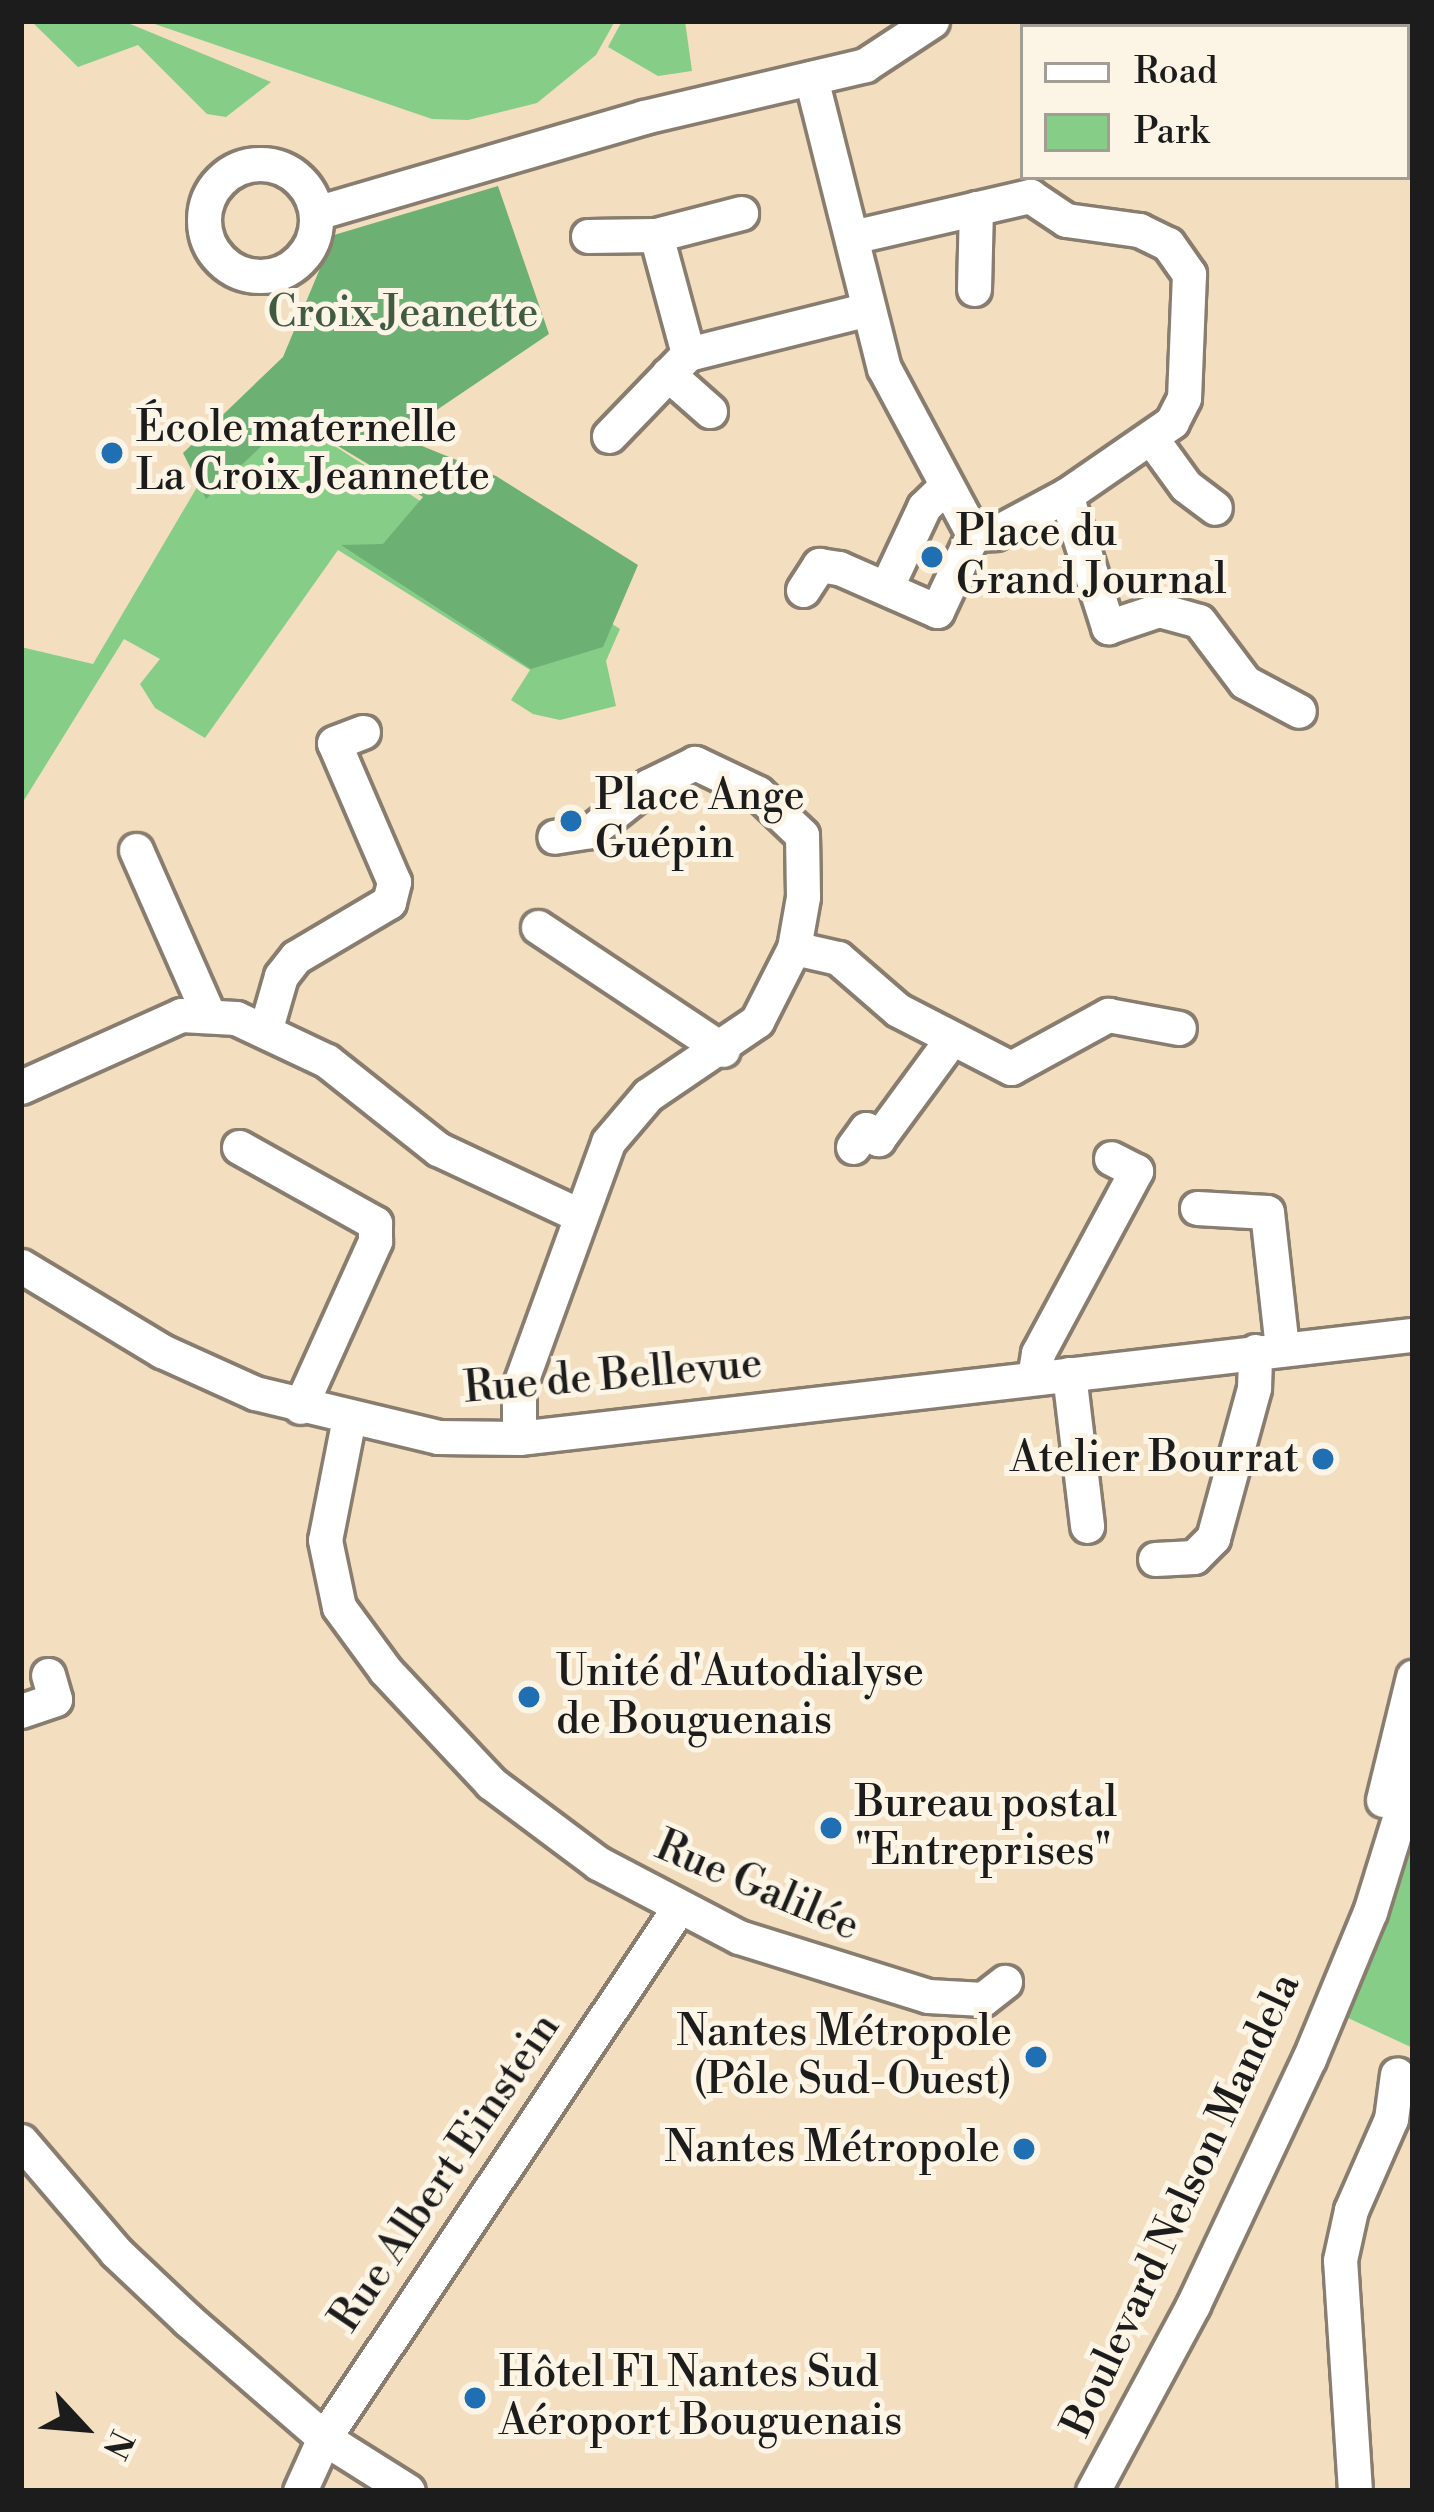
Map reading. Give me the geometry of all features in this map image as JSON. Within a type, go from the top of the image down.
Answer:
[{"type":"street","points":[[316,213],[644,117],[865,65],[909,44],[932,21]]},
{"type":"street","points":[[811,78],[852,237],[864,310],[884,368],[973,535]]},
{"type":"street","points":[[852,237],[1030,196],[1066,220],[1139,230],[1182,257],[1190,274],[1184,398],[1154,442],[995,533],[973,535]]},
{"type":"street","points":[[974,289],[976,208]]},
{"type":"street","points":[[588,236],[656,235],[741,213]]},
{"type":"street","points":[[656,235],[678,364],[710,411]]},
{"type":"street","points":[[609,436],[678,364],[864,310]]},
{"type":"street","points":[[1154,442],[1186,486],[1215,508]]},
{"type":"street","points":[[888,584],[924,507],[946,486]]},
{"type":"street","points":[[1066,495],[1108,627],[1159,610],[1199,621],[1244,682],[1289,707]]},
{"type":"street","points":[[803,590],[819,565],[888,584],[938,611],[973,535]]},
{"type":"street","points":[[266,1028],[281,976],[296,957],[388,902],[394,882],[334,743],[363,732]]},
{"type":"street","points":[[519,1438],[519,1387],[578,1214],[608,1142],[630,1112],[723,1050],[767,1006],[794,948],[802,835],[758,793],[695,763],[649,786],[591,831],[554,837]]},
{"type":"street","points":[[136,850],[208,1012]]},
{"type":"street","points":[[538,927],[723,1050]]},
{"type":"street","points":[[794,948],[838,958],[950,1041],[1011,1068],[1108,1016],[1179,1028]]},
{"type":"street","points":[[21,1087],[182,1015],[208,1012],[266,1028],[327,1060],[439,1149],[578,1214]]},
{"type":"street","points":[[853,1147],[866,1130],[878,1138],[950,1041]]},
{"type":"street","points":[[239,1147],[375,1222],[375,1241],[300,1407]]},
{"type":"street","points":[[1034,1378],[1038,1353],[1136,1171],[1111,1158]]},
{"type":"street","points":[[1155,1558],[1194,1557],[1213,1538],[1268,1349],[1268,1212],[1197,1208]]},
{"type":"street","name":"Rue de Bellevue","points":[[21,1266],[162,1351],[300,1407],[439,1437],[519,1438],[1413,1332]]},
{"type":"street","points":[[1413,1332],[1413,1347]]},
{"type":"street","points":[[1069,1374],[1087,1526]]},
{"type":"street","name":"Rue Galilée","points":[[349,1418],[326,1540],[339,1606],[386,1672],[491,1784],[568,1843],[677,1910],[884,1988],[983,2000],[1005,1982]]},
{"type":"street","points":[[21,1711],[56,1700],[47,1675]]},
{"type":"street","name":"Boulevard Nelson Mandela","points":[[1093,2491],[1193,2306],[1309,2059],[1348,1954],[1413,1677]]},
{"type":"street","name":"Boulevard Nelson Mandela","points":[[1348,1954],[1370,1912],[1413,1773]]},
{"type":"street","name":"Rue Albert Einstein","points":[[300,2491],[325,2438],[677,1910]]},
{"type":"street","points":[[1355,2491],[1340,2260],[1351,2210],[1391,2119],[1397,2074]]},
{"type":"street","points":[[21,2141],[116,2252],[325,2438],[408,2491]]},
{"type":"green space","points":[[31,21],[123,21],[271,82],[226,117],[207,114],[138,45],[78,67]]},
{"type":"green space","points":[[146,21],[615,21],[596,55],[537,103],[468,120],[432,119]]},
{"type":"green space","points":[[622,21],[685,21],[692,71],[658,76],[608,47]]},
{"type":"green space","name":"Croix Jeanette","points":[[498,186],[549,334],[413,426],[422,446],[496,476],[638,565],[603,647],[531,669],[341,545],[383,544],[423,497],[291,418],[206,499],[183,453],[283,357],[334,235]]},
{"type":"green space","points":[[243,409],[291,418],[620,629],[606,661],[616,706],[560,720],[533,714],[511,700],[530,670],[338,550],[205,738],[155,708],[140,684],[160,659],[124,639],[21,805],[21,647],[93,664]]},
{"type":"green space","points":[[1413,1827],[1413,2048],[1348,2018]]},
{"type":"place","name":"École maternelle La Croix Jeannette","points":[[112,453]]},
{"type":"place","name":"Place du Grand Journal","points":[[932,557]]},
{"type":"place","name":"Place Ange Guépin","points":[[571,821]]},
{"type":"place","name":"Atelier Bourrat","points":[[1323,1459]]},
{"type":"place","name":"Unité d'Autodialyse de Bouguenais","points":[[529,1697]]},
{"type":"place","name":"Bureau postal \"Entreprises\"","points":[[831,1828]]},
{"type":"place","name":"Nantes Métropole (Pôle Sud-Ouest)","points":[[1036,2057]]},
{"type":"place","name":"Nantes Métropole","points":[[1024,2149]]},
{"type":"place","name":"Hôtel F1 Nantes Sud Aéroport Bouguenais","points":[[475,2398]]}]
